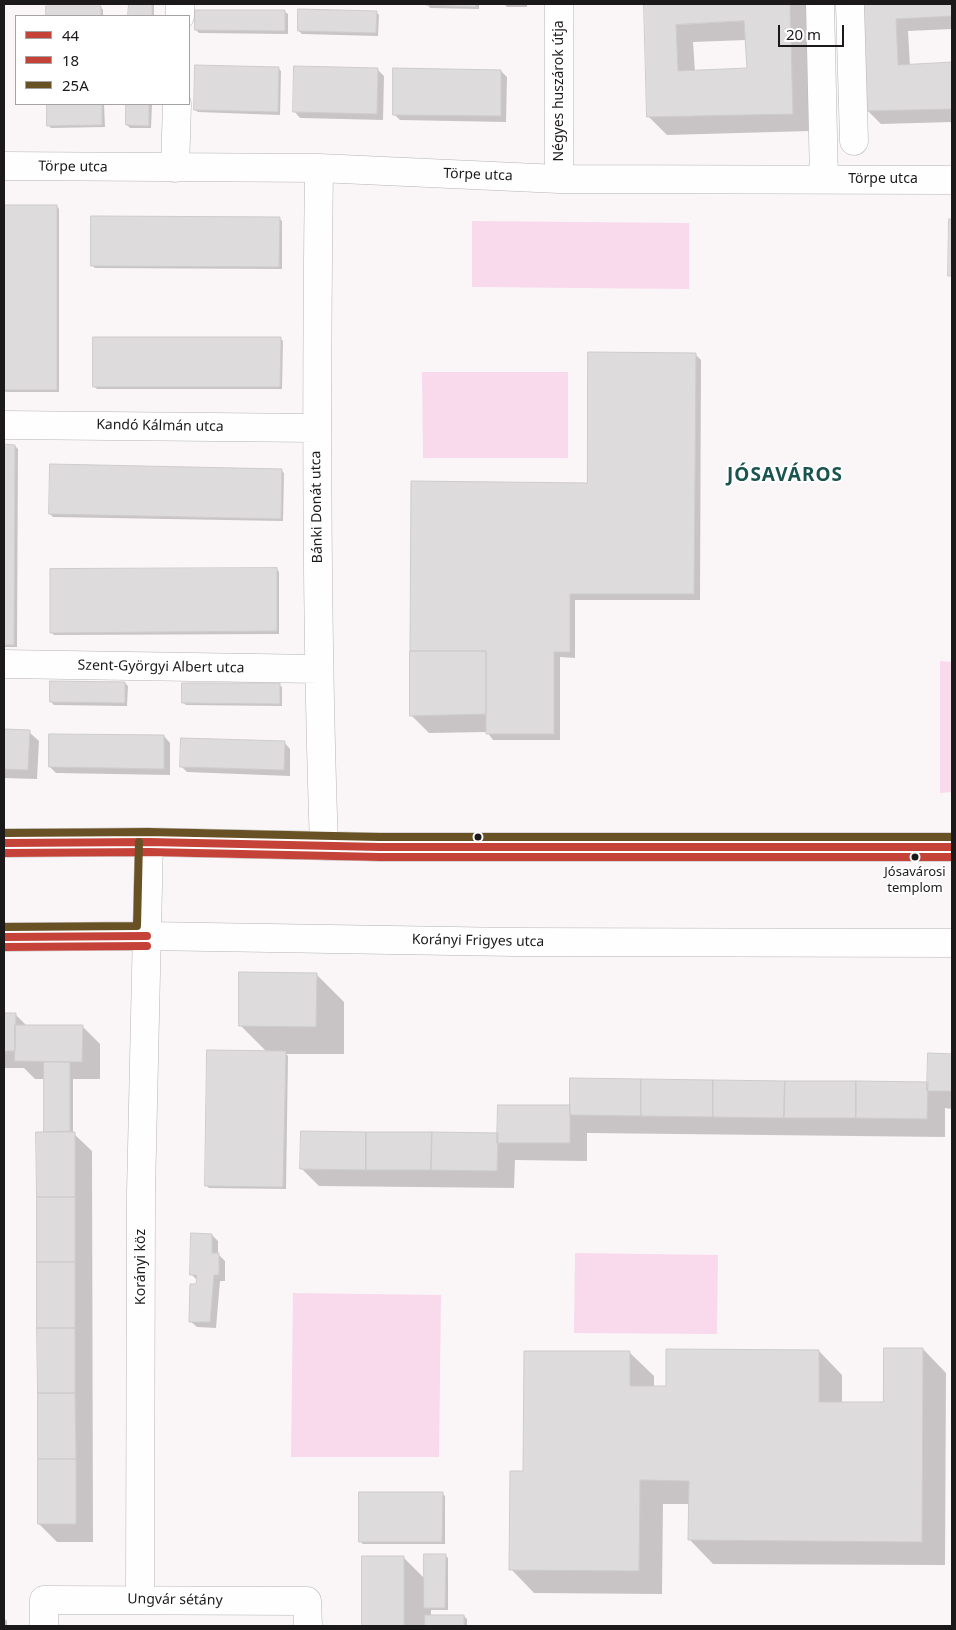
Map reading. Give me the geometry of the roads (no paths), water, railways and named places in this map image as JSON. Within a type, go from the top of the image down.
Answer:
[{"type":"street","name":"Négyes huszárok útja","points":[[559,4],[559,179]]},
{"type":"street","points":[[820,4],[824,179]]},
{"type":"street","points":[[850,4],[854,141]]},
{"type":"street","points":[[175,168],[177,105]]},
{"type":"street","name":"Törpe utca","points":[[4,166],[319,168],[559,179],[952,180]]},
{"type":"street","name":"Bánki Donát utca","points":[[319,168],[316,428],[318,670],[324,846]]},
{"type":"street","name":"Kandó Kálmán utca","points":[[4,425],[316,428]]},
{"type":"street","name":"Szent-Györgyi Albert utca","points":[[4,664],[318,670]]},
{"type":"street","points":[[4,843],[149,842],[324,846],[952,847]]},
{"type":"street","name":"Korányi köz","points":[[140,1599],[141,1173],[149,842]]},
{"type":"street","name":"Korányi Frigyes utca","points":[[4,937],[147,936],[522,942],[952,943]]},
{"type":"street","name":"Ungvár sétány","points":[[44,1626],[44,1600],[140,1599],[308,1601],[308,1626]]},
{"type":"place","name":"Jósavárosi templom","points":[[915,857]]},
{"type":"district","name":"JÓSAVÁROS","points":[[785,476]]}]
